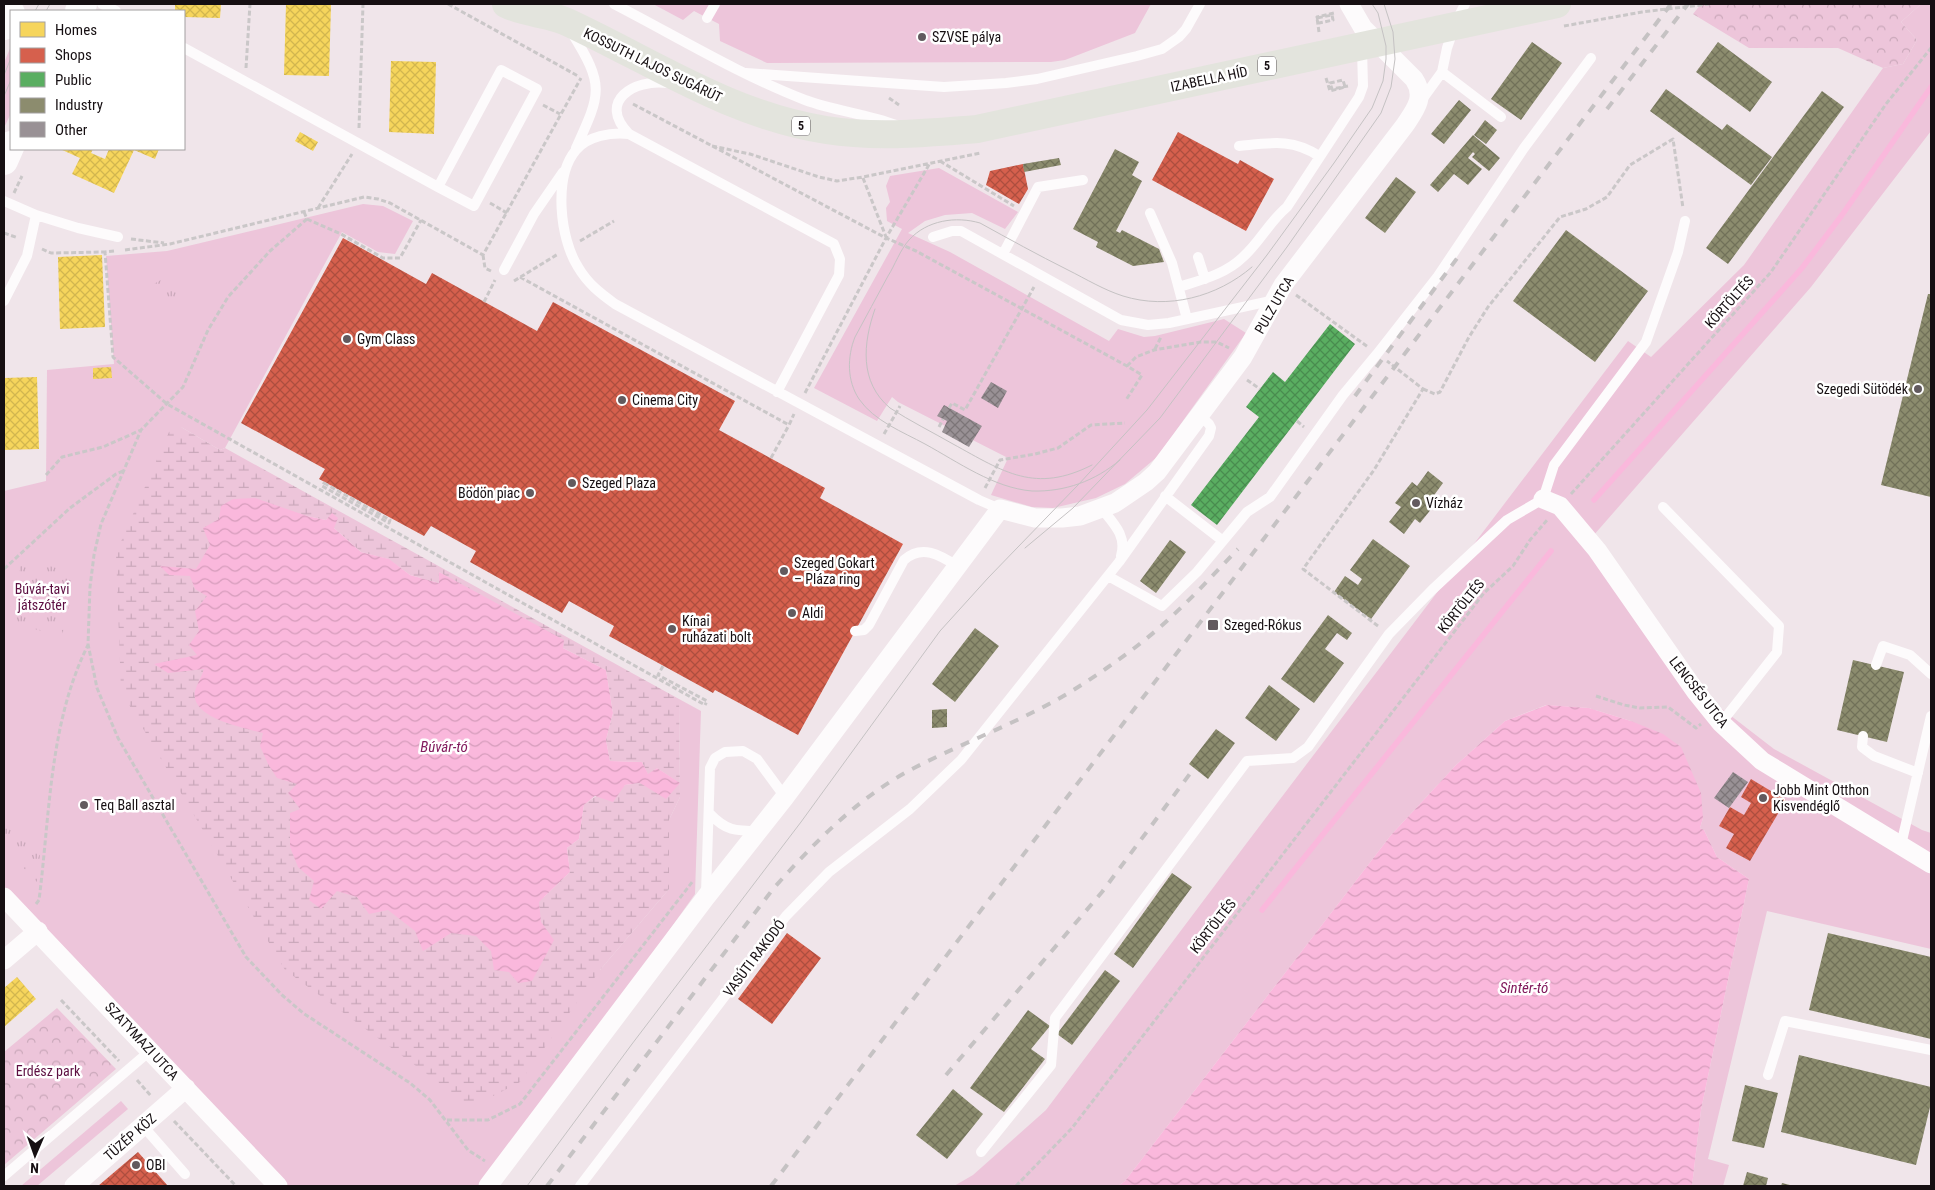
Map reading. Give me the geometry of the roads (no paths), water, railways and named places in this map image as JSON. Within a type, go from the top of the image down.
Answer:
[{"type":"main road","name":"KOSSUTH LAJOS SUGÁRÚT","points":[[506,4],[514,8],[557,12],[688,85],[749,110],[802,126],[886,136],[921,134],[982,141]]},
{"type":"main road","name":"IZABELLA HÍD","points":[[982,141],[1557,4]]},
{"type":"main road","points":[[11,150],[13,167]]},
{"type":"street","points":[[1349,4],[1363,28],[1417,84],[1420,94],[1418,106]]},
{"type":"street","name":"PULZ UTCA","points":[[1000,509],[1022,516],[1049,518],[1080,516],[1102,509],[1131,494],[1157,472],[1243,357],[1279,293],[1418,106]]},
{"type":"street","name":"LENCSÉS UTCA","points":[[1543,499],[1560,506],[1597,550],[1717,719],[1762,761],[1931,864]]},
{"type":"street","points":[[488,1186],[706,897],[785,797],[1000,509]]},
{"type":"street","name":"SZATYMAZI UTCA","points":[[4,897],[278,1186]]},
{"type":"street","points":[[4,960],[32,925]]},
{"type":"street","name":"TÜZÉP KÖZ","points":[[74,1186],[186,1088]]},
{"type":"lane","points":[[102,4],[114,10]]},
{"type":"lane","points":[[614,4],[768,85],[838,111],[880,119],[921,134]]},
{"type":"lane","points":[[707,18],[715,4]]},
{"type":"lane","points":[[746,73],[944,87],[1037,79],[1162,49],[1179,37],[1186,29],[1200,4]]},
{"type":"lane","points":[[1418,106],[1442,72],[1447,48],[1456,22],[1465,4]]},
{"type":"lane","points":[[500,272],[534,214],[567,167],[591,115],[597,86],[594,74],[587,57],[557,12]]},
{"type":"lane","points":[[1179,287],[1205,279],[1229,268],[1242,259],[1273,219],[1287,207],[1359,98],[1363,86],[1363,28]]},
{"type":"lane","points":[[185,49],[358,144],[438,187],[474,206],[537,89],[501,70],[438,187]]},
{"type":"lane","points":[[1108,576],[1162,606],[1197,572],[1247,512],[1270,497],[1343,395],[1438,276],[1524,148],[1591,58]]},
{"type":"lane","points":[[1442,72],[1501,117]]},
{"type":"lane","points":[[628,134],[616,113],[620,98],[626,92],[645,82],[688,85]]},
{"type":"lane","points":[[575,150],[601,136],[618,133],[628,134],[834,244],[840,259],[839,275],[777,392]]},
{"type":"lane","points":[[1239,146],[1282,142],[1306,147],[1320,156]]},
{"type":"lane","points":[[567,167],[561,208],[568,248],[590,285],[601,295],[777,392],[979,500],[1000,509]]},
{"type":"lane","points":[[1002,254],[1038,187],[1083,180]]},
{"type":"lane","points":[[7,202],[36,215],[78,228],[118,237]]},
{"type":"lane","points":[[1150,213],[1172,263],[1187,319]]},
{"type":"lane","points":[[4,301],[27,256],[36,215]]},
{"type":"lane","points":[[981,1152],[1051,1066],[1055,1018],[1247,761],[1293,758],[1308,747],[1389,634],[1432,590],[1507,520],[1543,499],[1554,465],[1646,342],[1678,252],[1685,221]]},
{"type":"lane","points":[[933,237],[952,230],[961,232],[1121,320],[1148,325],[1187,319],[1279,293]]},
{"type":"lane","points":[[1198,257],[1205,279]]},
{"type":"lane","name":"VASÚTI RAKODÓ","points":[[580,1186],[786,916],[828,872],[910,809],[962,760],[1119,562],[1210,433],[1211,428],[1209,424],[1199,415]]},
{"type":"lane","points":[[1165,496],[1223,541]]},
{"type":"lane","points":[[1663,506],[1779,626],[1777,652],[1717,719]]},
{"type":"lane","points":[[1102,509],[1122,535],[1123,548],[1119,562]]},
{"type":"lane","points":[[855,631],[862,631],[869,625],[904,560],[911,553],[929,552],[941,555],[957,566]]},
{"type":"lane","points":[[1876,666],[1883,646],[1910,656],[1931,674]]},
{"type":"lane","points":[[1901,846],[1931,716]]},
{"type":"lane","points":[[1863,736],[1862,748],[1874,756],[1918,773]]},
{"type":"lane","points":[[706,897],[710,768],[715,758],[725,752],[743,751],[757,759],[785,797]]},
{"type":"lane","points":[[709,813],[719,824],[728,829],[758,831]]},
{"type":"lane","points":[[1768,1075],[1785,1021],[1931,1050]]},
{"type":"lane","points":[[4,1176],[151,1050]]},
{"type":"lane","points":[[143,1126],[185,1174]]},
{"type":"water","name":"Búvár-tó","points":[[255,498],[307,516],[326,520],[332,513],[338,518],[334,528],[361,552],[389,559],[410,575],[439,583],[439,572],[564,640],[563,648],[606,670],[613,713],[606,740],[610,761],[642,762],[648,774],[657,768],[680,783],[666,799],[640,783],[625,785],[613,802],[595,796],[584,805],[579,839],[567,848],[570,872],[539,902],[541,922],[554,940],[532,981],[518,983],[509,972],[494,970],[491,951],[476,936],[451,933],[423,951],[415,931],[388,910],[369,914],[357,897],[337,891],[321,909],[309,900],[314,881],[298,867],[290,847],[290,813],[300,809],[288,793],[297,784],[277,778],[260,746],[263,733],[232,725],[209,715],[201,708],[195,700],[195,691],[204,669],[168,673],[154,664],[197,655],[189,645],[199,631],[195,611],[207,596],[195,589],[190,576],[169,575],[160,566],[196,569],[210,545],[203,528],[219,519],[221,506],[233,499]]},
{"type":"water","name":"Sintér-tó","points":[[1547,705],[1589,708],[1631,721],[1663,734],[1681,747],[1701,793],[1703,818],[1700,828],[1704,830],[1717,857],[1749,879],[1701,1110],[1692,1186],[1118,1186],[1125,1181],[1391,835],[1456,765],[1505,721]]},
{"type":"waterway","points":[[1594,500],[1802,268],[1842,215],[1931,87]]},
{"type":"waterway","points":[[1262,910],[1551,551]]},
{"type":"tram line","points":[[36,10],[39,4]]},
{"type":"tram line","points":[[47,10],[50,4]]},
{"type":"tram line","points":[[527,1186],[632,1044],[801,822],[940,631],[1147,410],[1267,255],[1334,163],[1372,108],[1383,81],[1386,46],[1378,13],[1372,4]]},
{"type":"tram line","points":[[1025,548],[1073,508],[1160,418],[1287,247],[1381,113],[1391,87],[1395,59],[1393,32],[1384,4]]},
{"type":"tram line","points":[[4,75],[10,60]]},
{"type":"tram line","points":[[4,96],[10,82]]},
{"type":"tram line","points":[[1120,460],[1100,474],[1079,484],[1044,491],[1018,489],[990,480],[963,466],[889,425],[865,407],[855,392],[850,377],[852,345],[906,244],[916,233],[942,221],[961,220],[980,223],[1109,291],[1140,300],[1157,302],[1174,301],[1208,293],[1223,286],[1252,267]]},
{"type":"tram line","points":[[875,309],[868,335],[866,362],[873,386],[880,398],[890,408],[988,463],[1020,476],[1053,478],[1072,474],[1092,465]]},
{"type":"railway","points":[[771,1186],[1671,4]]},
{"type":"railway","points":[[1607,109],[1688,4]]},
{"type":"railway","points":[[1355,396],[1458,257]]},
{"type":"railway","points":[[547,1186],[773,889],[839,821],[876,792],[916,767],[1037,710],[1100,673],[1158,629],[1238,549]]},
{"type":"railway","points":[[946,1075],[1102,892],[1192,771]]},
{"type":"place","name":"SZVSE pálya","points":[[922,37]]},
{"type":"place","name":"Gym Class","points":[[347,339]]},
{"type":"place","name":"Szegedi Sütödék","points":[[1918,389]]},
{"type":"place","name":"Cinema City","points":[[622,400]]},
{"type":"place","name":"Szeged Plaza","points":[[572,483]]},
{"type":"place","name":"Bödön piac","points":[[530,493]]},
{"type":"place","name":"Vízház","points":[[1416,503]]},
{"type":"place","name":"Szeged Gokart – Pláza ring","points":[[784,571]]},
{"type":"place","name":"Aldi","points":[[792,613]]},
{"type":"place","name":"Szeged-Rókus","points":[[1213,625]]},
{"type":"place","name":"Kínai ruházati bolt","points":[[672,629]]},
{"type":"place","name":"Jobb Mint Otthon Kisvendéglő","points":[[1763,798]]},
{"type":"place","name":"Teq Ball asztal","points":[[84,805]]},
{"type":"place","name":"OBI","points":[[136,1165]]},
{"type":"park label","name":"Búvár-tavi játszótér","points":[[42,598]]},
{"type":"park label","name":"Erdész park","points":[[48,1071]]}]
